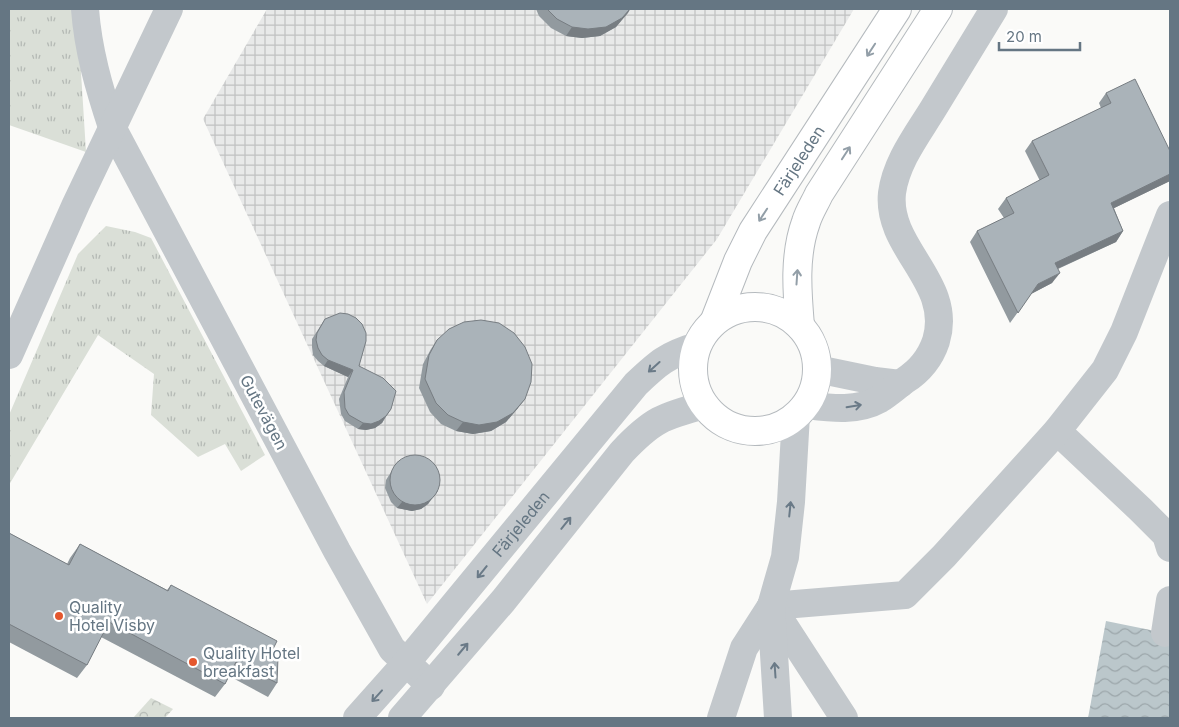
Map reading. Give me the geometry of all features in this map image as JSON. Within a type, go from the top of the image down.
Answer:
[{"type":"main road","name":"Färjeleden","points":[[715,320],[738,260],[753,231],[897,9]]},
{"type":"main road","points":[[800,326],[796,285],[800,244],[806,221],[819,194],[938,9]]},
{"type":"main road","points":[[759,306],[781,312],[800,326],[813,346],[817,369],[814,388],[801,410],[775,428],[752,431],[728,425],[704,405],[697,391],[693,376],[693,360],[704,332],[715,320],[736,309],[759,306]]},
{"type":"street","name":"Gutevägen","points":[[85,9],[96,80],[112,127],[337,551],[392,649],[431,686]]},
{"type":"street","points":[[9,355],[76,204],[169,9]]},
{"type":"street","points":[[778,718],[771,606],[784,556],[801,410],[855,407],[878,400],[916,373],[926,362],[933,349],[940,315],[932,289],[902,239],[894,219],[892,194],[899,164],[994,9]]},
{"type":"street","points":[[771,606],[905,595],[944,556],[1057,431],[1104,370],[1124,332],[1170,215]]},
{"type":"street","name":"Färjeleden","points":[[357,718],[406,663],[636,384],[659,362],[678,352],[697,346]]},
{"type":"street","points":[[817,369],[900,384]]},
{"type":"street","points":[[402,718],[503,601],[638,434],[662,418],[704,405]]},
{"type":"street","points":[[1057,431],[1142,510],[1166,535],[1170,548]]},
{"type":"street","points":[[1165,633],[1170,600]]},
{"type":"street","points":[[721,718],[744,648],[771,606]]},
{"type":"street","points":[[771,606],[844,718]]},
{"type":"shaded area","points":[[267,9],[854,9],[717,239],[427,604],[203,119]]},
{"type":"green space","points":[[9,9],[77,9],[86,152],[9,125]]},
{"type":"green space","points":[[106,226],[135,232],[151,238],[265,455],[241,471],[225,444],[198,457],[151,415],[154,374],[98,335],[9,485],[9,415],[78,254]]},
{"type":"green space","points":[[151,698],[173,709],[165,718],[133,718]]},
{"type":"water","points":[[1106,621],[1170,634],[1170,718],[1088,718]]},
{"type":"building","points":[[547,9],[630,9],[622,18],[606,27],[588,29],[572,27],[557,19]]},
{"type":"building","points":[[1135,79],[1170,151],[1170,174],[1111,203],[1123,231],[1055,263],[1060,273],[1038,284],[1018,313],[977,231],[1014,213],[1006,198],[1049,175],[1032,141],[1111,103],[1106,93]]},
{"type":"building","points":[[340,313],[356,318],[362,324],[366,333],[366,341],[359,366],[383,378],[396,391],[391,409],[386,416],[371,424],[363,423],[349,415],[345,408],[344,392],[353,370],[328,360],[318,348],[317,333],[325,319]]},
{"type":"building","points":[[481,320],[499,323],[514,333],[525,347],[532,364],[531,382],[525,399],[513,413],[497,422],[479,425],[463,422],[448,415],[436,403],[425,379],[429,355],[437,340],[449,329],[464,322]]},
{"type":"building","points":[[415,455],[425,457],[433,462],[438,470],[440,480],[438,490],[433,498],[425,503],[415,505],[405,503],[397,498],[392,490],[390,480],[392,470],[397,462],[405,457]]},
{"type":"building","points":[[9,533],[69,565],[80,544],[168,591],[171,585],[277,641],[271,653],[278,657],[277,683],[236,662],[225,684],[109,622],[87,665],[9,624]]},
{"type":"place","name":"Quality Hotel Visby","points":[[59,616]]},
{"type":"place","name":"Quality Hotel breakfast","points":[[193,662]]}]
